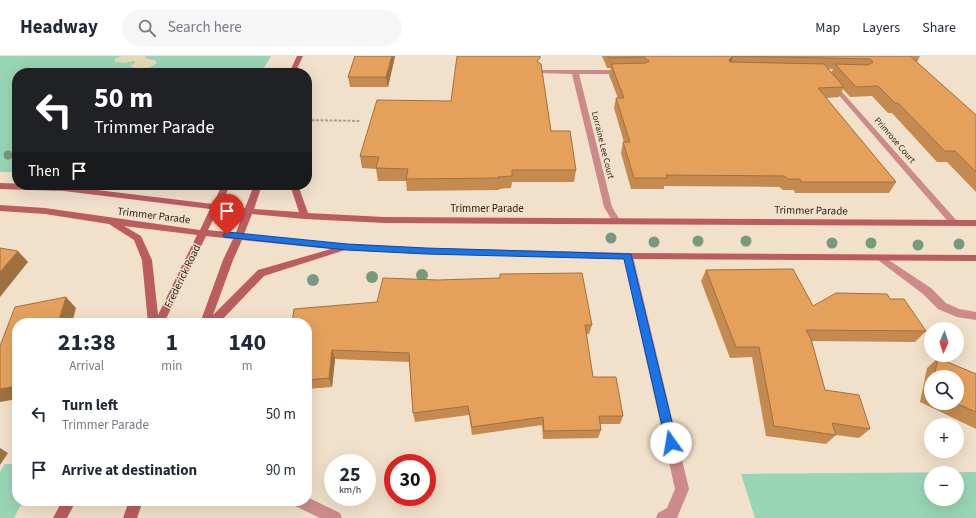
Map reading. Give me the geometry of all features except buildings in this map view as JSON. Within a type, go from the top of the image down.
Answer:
[{"type":"main road","points":[[294,68],[300,56]]},
{"type":"main road","name":"Trimmer Parade","points":[[0,186],[12,186]]},
{"type":"main road","name":"Trimmer Parade","points":[[81,190],[305,216],[384,220],[976,223]]},
{"type":"main road","name":"Frederick Road","points":[[161,318],[224,190]]},
{"type":"main road","points":[[207,318],[256,190]]},
{"type":"main road","points":[[296,190],[305,216]]},
{"type":"main road","name":"Trimmer Parade","points":[[0,208],[45,211],[203,233],[347,247],[426,251],[628,256],[976,258]]},
{"type":"main road","points":[[110,221],[138,238],[147,260],[153,318]]},
{"type":"main road","points":[[217,318],[261,273],[347,247]]},
{"type":"main road","points":[[60,518],[66,506]]},
{"type":"main road","points":[[130,518],[134,506]]},
{"type":"street","points":[[541,72],[627,72]]},
{"type":"street","name":"Lorraine Lee Court","points":[[575,72],[608,207],[616,220]]},
{"type":"street","name":"Primrose Court","points":[[826,77],[954,223]]},
{"type":"street","points":[[628,256],[682,489],[672,514],[663,518]]},
{"type":"street","points":[[881,258],[927,291],[942,306],[957,313],[976,316]]},
{"type":"street","points":[[310,506],[335,518]]},
{"type":"path","points":[[312,120],[360,121]]},
{"type":"green space","points":[[0,56],[271,56],[264,68],[12,68],[12,172],[0,172]]},
{"type":"green space","points":[[5,464],[12,464],[12,506],[20,506],[14,518],[0,518],[0,472]]},
{"type":"green space","points":[[924,472],[924,506],[964,506],[964,472],[976,472],[976,518],[755,518],[741,474]]},
{"type":"sand","points":[[121,56],[145,56],[147,59],[155,60],[157,63],[147,68],[133,68],[130,66],[135,63],[134,61],[124,63],[115,62],[115,59]]},
{"type":"route","points":[[227,235],[347,247],[426,251],[628,256],[671,443]]}]
